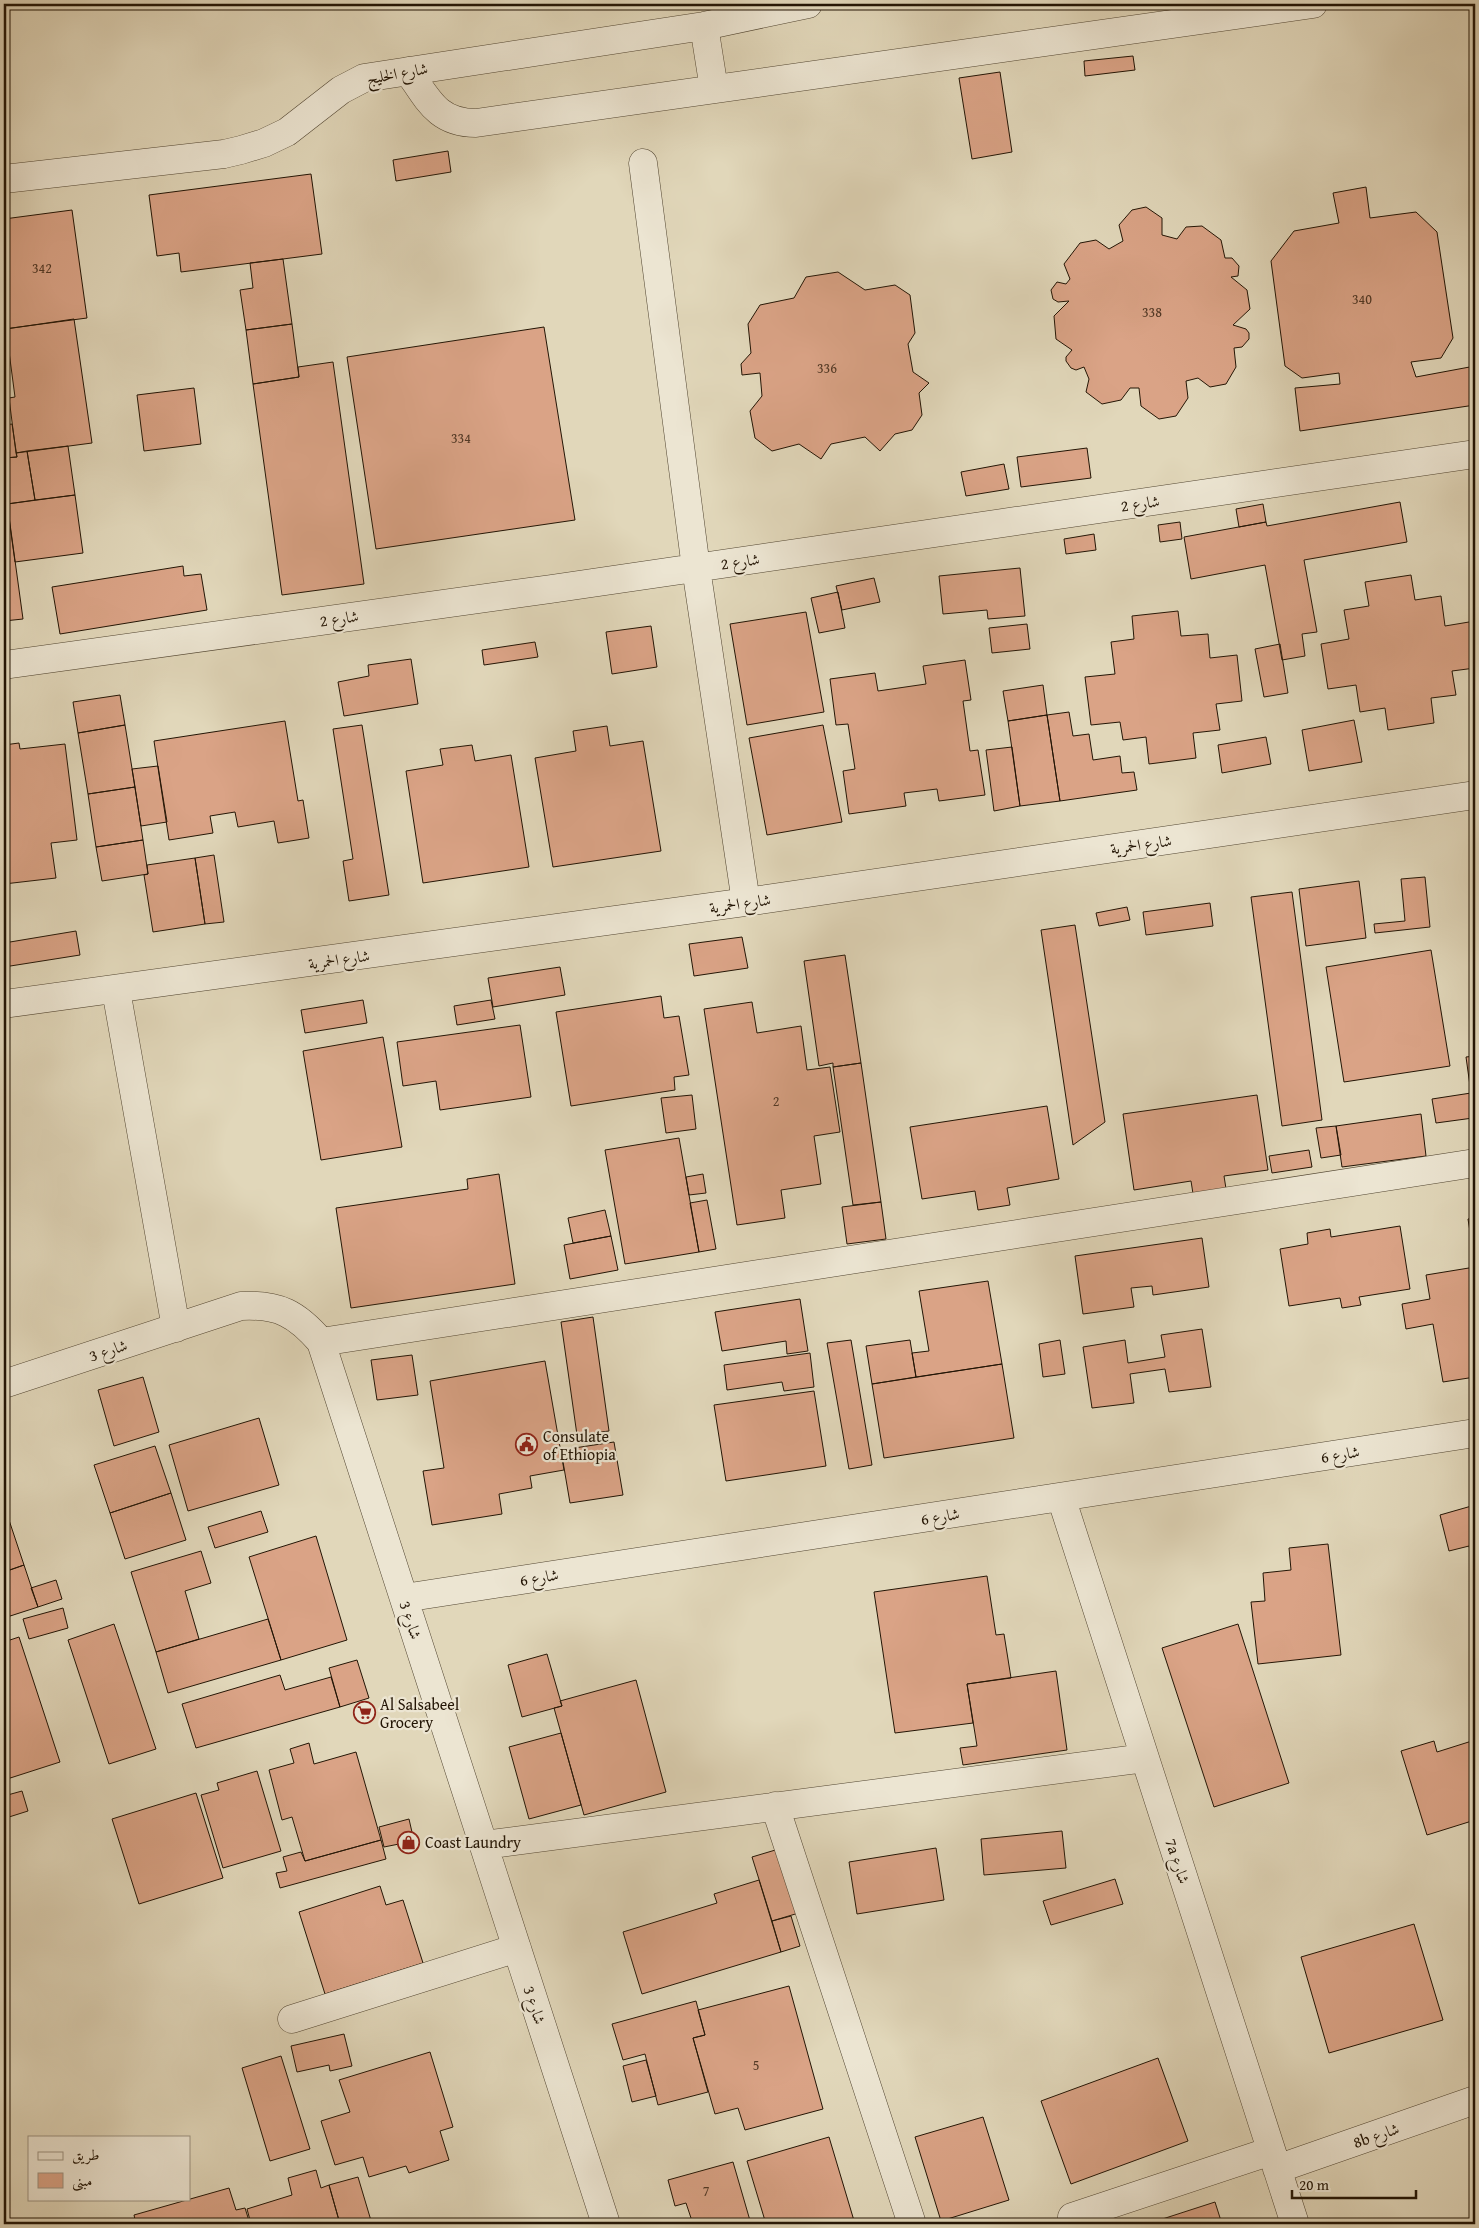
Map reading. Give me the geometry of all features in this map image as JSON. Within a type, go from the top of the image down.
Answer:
[{"type":"street","name":"شارع الخليج","points":[[4,179],[224,154],[264,143],[287,132],[354,82],[364,78],[704,26],[808,4]]},
{"type":"street","points":[[408,70],[439,112],[448,118],[462,123],[476,123],[1313,4]]},
{"type":"street","points":[[704,26],[714,89]]},
{"type":"street","points":[[643,163],[696,568],[746,902]]},
{"type":"street","name":"شارع 2","points":[[4,665],[696,568],[1475,454]]},
{"type":"street","name":"شارع الحمرية","points":[[4,1004],[746,902],[1475,795]]},
{"type":"street","points":[[116,990],[176,1328]]},
{"type":"street","points":[[321,1342],[1475,1163]]},
{"type":"street","name":"شارع 3","points":[[4,1384],[242,1306],[275,1307],[291,1314],[308,1326],[321,1342],[606,2224]]},
{"type":"street","name":"شارع 6","points":[[404,1598],[1475,1433]]},
{"type":"street","name":"7a شارع","points":[[1061,1497],[1295,2224]]},
{"type":"street","points":[[484,1845],[1145,1758]]},
{"type":"street","points":[[775,1806],[912,2224]]},
{"type":"street","points":[[292,2019],[517,1948]]},
{"type":"street","name":"8b شارع","points":[[1072,2216],[1274,2160],[1475,2100]]},
{"type":"building","points":[[1133,56],[1135,70],[1085,76],[1084,61]]},
{"type":"building","points":[[1000,72],[1012,152],[972,159],[959,78]]},
{"type":"building","points":[[448,151],[451,172],[396,181],[393,160]]},
{"type":"building","points":[[311,174],[322,254],[181,272],[179,253],[157,256],[149,195]]},
{"type":"building","points":[[1366,187],[1370,218],[1416,212],[1437,232],[1453,338],[1441,358],[1411,362],[1416,377],[1475,366],[1475,405],[1300,431],[1295,388],[1340,384],[1339,373],[1302,378],[1285,366],[1271,261],[1294,231],[1339,223],[1333,193]]},
{"type":"building","points":[[1146,207],[1162,218],[1162,235],[1177,239],[1186,227],[1202,226],[1221,240],[1225,258],[1232,258],[1239,266],[1238,276],[1231,277],[1247,290],[1250,309],[1233,325],[1246,329],[1249,333],[1249,339],[1242,347],[1234,348],[1236,367],[1226,384],[1210,387],[1198,378],[1186,381],[1188,398],[1176,416],[1159,419],[1141,406],[1139,388],[1130,388],[1121,400],[1102,404],[1086,392],[1089,379],[1084,367],[1076,370],[1071,368],[1066,361],[1066,357],[1072,350],[1056,339],[1054,316],[1069,301],[1058,302],[1053,299],[1051,290],[1057,282],[1066,284],[1070,279],[1064,264],[1080,243],[1096,240],[1109,249],[1123,241],[1119,225],[1132,210]]},
{"type":"building","points":[[72,210],[87,318],[4,329],[4,219]]},
{"type":"building","points":[[283,259],[292,324],[246,330],[240,290],[253,288],[250,263]]},
{"type":"building","points":[[838,272],[865,290],[895,285],[910,295],[915,333],[908,344],[913,372],[929,383],[919,393],[922,415],[912,430],[895,434],[880,451],[865,437],[831,444],[821,459],[799,444],[772,451],[755,438],[750,411],[762,396],[760,373],[742,375],[741,364],[751,353],[748,324],[760,305],[794,298],[806,277]]},
{"type":"building","points":[[74,319],[92,443],[16,453],[9,398],[15,397],[6,329]]},
{"type":"building","points":[[292,324],[299,377],[253,384],[246,330]]},
{"type":"building","points":[[544,327],[575,520],[376,549],[347,357]]},
{"type":"building","points":[[333,362],[364,584],[282,595],[253,384],[299,377],[298,367]]},
{"type":"building","points":[[194,388],[201,444],[144,451],[137,395]]},
{"type":"building","points":[[12,424],[17,457],[4,458],[4,425]]},
{"type":"building","points":[[68,446],[75,495],[35,500],[27,451]]},
{"type":"building","points":[[1087,448],[1091,478],[1021,487],[1017,457]]},
{"type":"building","points":[[27,451],[35,500],[7,504],[4,458],[17,457],[16,453]]},
{"type":"building","points":[[1004,464],[1009,489],[966,496],[961,472]]},
{"type":"building","points":[[4,480],[23,619],[4,621]]},
{"type":"building","points":[[75,495],[83,553],[15,562],[7,504]]},
{"type":"building","points":[[1400,502],[1407,542],[1304,560],[1317,632],[1302,634],[1305,656],[1282,660],[1265,565],[1191,579],[1184,537],[1266,522],[1267,526]]},
{"type":"building","points":[[1263,504],[1266,522],[1239,527],[1236,509]]},
{"type":"building","points":[[1180,522],[1182,539],[1160,542],[1158,525]]},
{"type":"building","points":[[1094,534],[1096,550],[1066,554],[1064,539]]},
{"type":"building","points":[[183,566],[184,576],[201,574],[207,610],[60,634],[52,587]]},
{"type":"building","points":[[1020,568],[1025,616],[988,619],[987,610],[943,614],[939,576]]},
{"type":"building","points":[[1411,575],[1415,600],[1441,596],[1445,626],[1475,621],[1475,668],[1452,671],[1456,695],[1431,698],[1434,723],[1388,730],[1385,708],[1360,712],[1356,685],[1328,689],[1321,644],[1349,639],[1344,610],[1369,606],[1365,582]]},
{"type":"building","points":[[874,578],[880,602],[842,610],[836,586]]},
{"type":"building","points":[[838,592],[845,628],[819,633],[811,598]]},
{"type":"building","points":[[1178,611],[1181,636],[1208,634],[1210,658],[1237,655],[1242,701],[1216,704],[1220,730],[1193,733],[1196,758],[1149,764],[1146,737],[1123,740],[1120,722],[1091,725],[1085,677],[1115,674],[1111,642],[1134,639],[1132,616]]},
{"type":"building","points":[[806,612],[824,712],[747,725],[730,624]]},
{"type":"building","points":[[1027,624],[1030,649],[992,653],[989,628]]},
{"type":"building","points":[[651,626],[657,667],[612,674],[606,632]]},
{"type":"building","points":[[535,642],[538,657],[484,665],[482,650]]},
{"type":"building","points":[[1280,644],[1288,693],[1264,697],[1255,649]]},
{"type":"building","points":[[411,659],[418,704],[344,716],[338,682],[369,676],[368,665]]},
{"type":"building","points":[[965,660],[971,700],[963,701],[970,751],[978,750],[985,795],[939,801],[937,789],[904,793],[906,806],[849,814],[843,771],[855,769],[848,724],[836,725],[830,679],[875,673],[878,691],[926,684],[923,666]]},
{"type":"building","points":[[1043,685],[1047,715],[1008,721],[1003,691]]},
{"type":"building","points":[[120,695],[125,725],[78,733],[73,702]]},
{"type":"building","points":[[1069,712],[1073,736],[1089,734],[1093,760],[1120,756],[1122,773],[1134,772],[1137,790],[1060,801],[1047,715]]},
{"type":"building","points":[[1047,715],[1060,801],[1020,806],[1008,721]]},
{"type":"building","points":[[1354,720],[1362,762],[1309,771],[1302,730]]},
{"type":"building","points":[[285,721],[298,801],[303,800],[309,838],[278,843],[274,821],[238,827],[235,812],[210,816],[213,833],[169,840],[154,741]]},
{"type":"building","points":[[125,725],[135,787],[88,794],[78,733]]},
{"type":"building","points":[[362,725],[389,895],[349,901],[343,861],[353,859],[333,729]]},
{"type":"building","points":[[823,725],[842,822],[767,835],[749,738]]},
{"type":"building","points":[[607,726],[610,746],[643,741],[661,851],[553,867],[535,758],[576,751],[573,731]]},
{"type":"building","points":[[1266,737],[1271,764],[1222,773],[1218,745]]},
{"type":"building","points":[[19,743],[20,749],[65,744],[77,840],[51,843],[56,878],[4,884],[4,745]]},
{"type":"building","points":[[472,745],[475,761],[511,755],[529,867],[423,883],[406,771],[443,765],[440,749]]},
{"type":"building","points":[[1012,747],[1020,806],[994,811],[986,750]]},
{"type":"building","points":[[158,766],[167,822],[141,826],[132,769]]},
{"type":"building","points":[[135,787],[143,840],[96,847],[88,794]]},
{"type":"building","points":[[143,840],[148,874],[102,881],[96,847]]},
{"type":"building","points":[[214,855],[224,922],[205,924],[195,858]]},
{"type":"building","points":[[195,858],[205,924],[153,932],[144,875],[148,874],[147,865]]},
{"type":"building","points":[[1425,877],[1430,927],[1375,933],[1374,924],[1405,921],[1401,879]]},
{"type":"building","points":[[1359,881],[1366,938],[1306,946],[1299,889]]},
{"type":"building","points":[[1292,892],[1322,1120],[1282,1126],[1251,897]]},
{"type":"building","points":[[1210,903],[1213,926],[1146,935],[1143,912]]},
{"type":"building","points":[[1127,907],[1130,920],[1099,926],[1096,913]]},
{"type":"building","points":[[1075,925],[1105,1122],[1073,1145],[1041,930]]},
{"type":"building","points":[[76,931],[80,955],[4,967],[4,943]]},
{"type":"building","points":[[742,937],[748,968],[694,976],[689,944]]},
{"type":"building","points":[[1431,950],[1450,1066],[1344,1082],[1326,967]]},
{"type":"building","points":[[845,955],[861,1063],[833,1067],[833,1063],[819,1066],[804,961]]},
{"type":"building","points":[[560,967],[565,995],[493,1007],[488,978]]},
{"type":"building","points":[[661,996],[664,1018],[679,1016],[689,1075],[674,1077],[675,1090],[571,1106],[556,1012]]},
{"type":"building","points":[[363,1000],[367,1023],[305,1033],[301,1010]]},
{"type":"building","points":[[491,1000],[495,1019],[457,1025],[454,1006]]},
{"type":"building","points":[[752,1002],[757,1033],[801,1026],[807,1070],[830,1067],[840,1132],[814,1136],[821,1184],[781,1190],[785,1218],[737,1225],[704,1009]]},
{"type":"building","points":[[520,1025],[531,1097],[440,1110],[436,1081],[403,1086],[397,1042]]},
{"type":"building","points":[[383,1037],[402,1147],[321,1160],[303,1051]]},
{"type":"building","points":[[1475,1056],[1475,1138],[1473,1118],[1436,1123],[1432,1099],[1471,1093],[1466,1057]]},
{"type":"building","points":[[861,1063],[881,1202],[853,1205],[833,1067]]},
{"type":"building","points":[[692,1095],[696,1129],[666,1133],[661,1098]]},
{"type":"building","points":[[1257,1095],[1268,1170],[1224,1176],[1227,1195],[1194,1200],[1191,1181],[1134,1190],[1123,1114]]},
{"type":"building","points":[[1047,1106],[1059,1179],[1007,1188],[1010,1205],[978,1210],[975,1191],[922,1199],[910,1127]]},
{"type":"building","points":[[1421,1114],[1426,1156],[1342,1167],[1336,1126]]},
{"type":"building","points":[[1336,1126],[1341,1155],[1321,1158],[1316,1128]]},
{"type":"building","points":[[679,1138],[699,1252],[625,1264],[605,1150]]},
{"type":"building","points":[[1309,1150],[1312,1167],[1272,1173],[1269,1156]]},
{"type":"building","points":[[499,1174],[515,1284],[351,1308],[336,1208],[468,1189],[467,1179]]},
{"type":"building","points":[[703,1174],[706,1193],[689,1195],[686,1177]]},
{"type":"building","points":[[707,1200],[716,1249],[699,1252],[690,1203]]},
{"type":"building","points":[[881,1202],[886,1239],[847,1244],[842,1207]]},
{"type":"building","points":[[605,1210],[611,1236],[573,1243],[568,1218]]},
{"type":"building","points":[[1475,1218],[1475,1263],[1468,1219]]},
{"type":"building","points":[[1400,1226],[1410,1289],[1359,1297],[1361,1305],[1342,1308],[1340,1298],[1289,1306],[1280,1249],[1308,1244],[1307,1233],[1330,1229],[1331,1237]]},
{"type":"building","points":[[611,1236],[618,1270],[570,1279],[564,1245]]},
{"type":"building","points":[[1202,1238],[1209,1287],[1153,1295],[1152,1286],[1131,1288],[1134,1307],[1083,1314],[1075,1256]]},
{"type":"building","points":[[1475,1267],[1475,1377],[1443,1382],[1433,1324],[1406,1329],[1402,1304],[1430,1299],[1426,1275]]},
{"type":"building","points":[[988,1281],[1002,1364],[916,1377],[912,1353],[929,1351],[919,1291]]},
{"type":"building","points":[[800,1299],[808,1351],[787,1354],[786,1341],[722,1351],[715,1312]]},
{"type":"building","points":[[593,1317],[609,1431],[577,1435],[561,1322]]},
{"type":"building","points":[[1202,1329],[1211,1387],[1169,1392],[1165,1369],[1130,1374],[1134,1403],[1092,1408],[1083,1347],[1125,1340],[1128,1363],[1165,1357],[1161,1335]]},
{"type":"building","points":[[851,1340],[872,1465],[849,1469],[827,1343]]},
{"type":"building","points":[[910,1340],[916,1377],[872,1384],[866,1346]]},
{"type":"building","points":[[1060,1340],[1065,1374],[1043,1377],[1039,1344]]},
{"type":"building","points":[[810,1353],[814,1387],[784,1391],[782,1382],[727,1390],[724,1365]]},
{"type":"building","points":[[412,1355],[418,1395],[377,1400],[371,1360]]},
{"type":"building","points":[[545,1361],[564,1470],[530,1476],[532,1488],[499,1494],[502,1514],[432,1525],[423,1471],[444,1468],[430,1381]]},
{"type":"building","points":[[1002,1364],[1014,1438],[884,1458],[872,1384]]},
{"type":"building","points":[[143,1377],[159,1432],[114,1446],[98,1390]]},
{"type":"building","points":[[814,1391],[826,1466],[726,1481],[714,1405]]},
{"type":"building","points":[[259,1418],[279,1485],[188,1511],[169,1445]]},
{"type":"building","points":[[614,1442],[623,1495],[570,1503],[561,1450]]},
{"type":"building","points":[[155,1446],[171,1493],[110,1513],[94,1465]]},
{"type":"building","points":[[171,1493],[186,1540],[125,1559],[110,1513]]},
{"type":"building","points":[[1475,1505],[1474,1566],[1469,1546],[1449,1551],[1440,1515]]},
{"type":"building","points":[[261,1511],[268,1532],[215,1548],[208,1527]]},
{"type":"building","points":[[9,1520],[24,1565],[4,1572],[4,1521]]},
{"type":"building","points":[[316,1536],[347,1640],[281,1660],[249,1557]]},
{"type":"building","points":[[1328,1544],[1341,1655],[1258,1664],[1251,1602],[1265,1601],[1263,1573],[1291,1570],[1289,1548]]},
{"type":"building","points":[[201,1551],[211,1583],[185,1591],[199,1639],[156,1652],[131,1572]]},
{"type":"building","points":[[24,1565],[38,1607],[4,1618],[4,1572]]},
{"type":"building","points":[[987,1576],[996,1635],[1004,1634],[1011,1678],[967,1684],[973,1723],[895,1733],[874,1592]]},
{"type":"building","points":[[56,1580],[62,1599],[38,1607],[31,1588]]},
{"type":"building","points":[[63,1608],[68,1628],[29,1639],[23,1619]]},
{"type":"building","points":[[268,1619],[281,1660],[168,1693],[156,1652]]},
{"type":"building","points":[[114,1624],[156,1749],[109,1764],[68,1640]]},
{"type":"building","points":[[1238,1624],[1289,1783],[1214,1807],[1162,1648]]},
{"type":"building","points":[[19,1637],[60,1762],[4,1780],[4,1642]]},
{"type":"building","points":[[547,1654],[562,1706],[522,1717],[508,1665]]},
{"type":"building","points":[[357,1660],[369,1698],[340,1707],[329,1668]]},
{"type":"building","points":[[1056,1671],[1067,1750],[963,1765],[960,1748],[977,1746],[967,1684]]},
{"type":"building","points":[[280,1675],[285,1690],[331,1677],[340,1707],[196,1748],[182,1704]]},
{"type":"building","points":[[636,1680],[666,1792],[584,1815],[554,1708],[562,1706],[560,1701]]},
{"type":"building","points":[[561,1733],[581,1805],[529,1819],[509,1747]]},
{"type":"building","points":[[1475,1740],[1475,1820],[1427,1835],[1401,1751],[1434,1741],[1437,1752]]},
{"type":"building","points":[[309,1743],[314,1764],[356,1752],[381,1840],[305,1861],[292,1817],[282,1820],[269,1770],[294,1763],[290,1749]]},
{"type":"building","points":[[257,1771],[281,1851],[223,1868],[201,1795],[219,1790],[217,1783]]},
{"type":"building","points":[[22,1791],[28,1811],[9,1817],[4,1796]]},
{"type":"building","points":[[196,1793],[223,1878],[139,1904],[112,1819]]},
{"type":"building","points":[[409,1819],[414,1841],[384,1847],[379,1827]]},
{"type":"building","points":[[1062,1831],[1066,1868],[984,1875],[981,1839]]},
{"type":"building","points":[[381,1840],[386,1859],[280,1888],[276,1873],[287,1871],[283,1857],[301,1852],[305,1861]]},
{"type":"building","points":[[782,1848],[802,1912],[772,1921],[752,1857]]},
{"type":"building","points":[[936,1848],[944,1900],[857,1914],[849,1862]]},
{"type":"building","points":[[1115,1879],[1123,1904],[1051,1925],[1043,1901]]},
{"type":"building","points":[[759,1880],[781,1952],[642,1994],[623,1932],[717,1903],[714,1894]]},
{"type":"building","points":[[380,1886],[386,1905],[403,1900],[423,1963],[325,1994],[299,1912]]},
{"type":"building","points":[[791,1916],[800,1946],[781,1952],[772,1921]]},
{"type":"building","points":[[1414,1924],[1443,2020],[1329,2053],[1301,1957]]},
{"type":"building","points":[[789,1986],[823,2109],[745,2130],[738,2108],[715,2114],[693,2038],[705,2035],[698,2010]]},
{"type":"building","points":[[696,2001],[705,2035],[693,2038],[708,2092],[658,2105],[645,2054],[623,2060],[612,2024]]},
{"type":"building","points":[[344,2034],[352,2066],[330,2071],[329,2065],[297,2072],[291,2046]]},
{"type":"building","points":[[430,2052],[453,2127],[440,2131],[449,2160],[409,2173],[406,2166],[369,2177],[363,2157],[335,2165],[321,2121],[350,2112],[339,2080]]},
{"type":"building","points":[[281,2056],[310,2149],[270,2161],[242,2068]]},
{"type":"building","points":[[1158,2058],[1188,2141],[1071,2184],[1041,2101]]},
{"type":"building","points":[[646,2060],[656,2096],[632,2102],[623,2066]]},
{"type":"building","points":[[983,2117],[1009,2200],[941,2221],[915,2137]]},
{"type":"building","points":[[829,2137],[855,2224],[766,2224],[747,2161]]},
{"type":"building","points":[[733,2162],[751,2224],[693,2224],[686,2203],[675,2206],[668,2180]]},
{"type":"building","points":[[316,2170],[321,2188],[329,2185],[340,2224],[251,2224],[247,2209],[292,2195],[288,2178]]},
{"type":"building","points":[[358,2177],[372,2224],[340,2224],[329,2185]]},
{"type":"building","points":[[229,2188],[236,2210],[245,2208],[250,2224],[136,2224],[134,2215]]},
{"type":"building","points":[[1215,2202],[1222,2224],[1147,2224]]},
{"type":"place","name":"Consulate of Ethiopia","points":[[527,1445]]},
{"type":"place","name":"Al Salsabeel Grocery","points":[[364,1713]]},
{"type":"place","name":"Coast Laundry","points":[[409,1842]]}]
